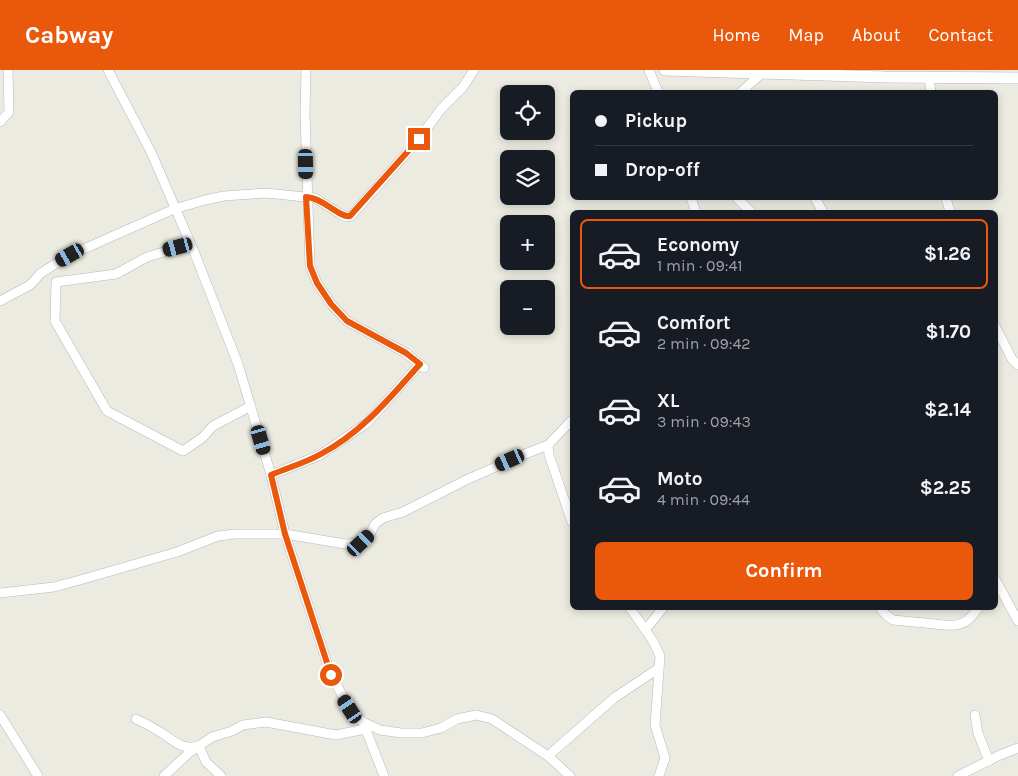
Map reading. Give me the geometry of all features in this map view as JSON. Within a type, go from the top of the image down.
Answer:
[{"type":"street","points":[[0,122],[9,112],[8,70]]},
{"type":"street","points":[[108,70],[151,152],[238,364],[271,475],[285,534],[331,675],[350,709],[364,725],[384,776]]},
{"type":"street","points":[[271,475],[320,455],[356,430],[378,412],[422,366],[406,353],[347,321],[331,304],[317,283],[310,266],[306,197],[306,70]]},
{"type":"street","points":[[0,302],[30,285],[41,273],[70,255],[174,208],[224,196],[266,193],[315,198],[338,213],[346,217],[350,216],[419,139],[441,109],[463,87],[474,70]]},
{"type":"street","points":[[649,70],[657,90]]},
{"type":"street","points":[[665,70],[793,72],[929,78],[1018,78]]},
{"type":"street","points":[[742,90],[762,73]]},
{"type":"street","points":[[929,78],[931,90]]},
{"type":"street","points":[[740,200],[749,210]]},
{"type":"street","points":[[190,244],[146,257],[116,274],[56,282],[55,321],[107,411],[183,451],[202,438],[213,426],[251,406]]},
{"type":"street","points":[[998,332],[1012,359],[1018,365]]},
{"type":"street","points":[[0,593],[54,587],[177,552],[218,536],[285,534],[345,544],[361,543],[369,536],[375,524],[383,518],[403,512],[462,482],[548,445],[570,422]]},
{"type":"street","points":[[548,445],[570,516]]},
{"type":"street","points":[[998,584],[1018,620]]},
{"type":"street","points":[[632,610],[646,629],[660,656],[655,725],[664,758],[659,776]]},
{"type":"street","points":[[646,629],[661,610]]},
{"type":"street","points":[[882,610],[886,616],[893,620],[945,627],[956,626],[972,617],[977,610]]},
{"type":"street","points":[[548,756],[614,698],[659,668]]},
{"type":"street","points":[[0,715],[38,776]]},
{"type":"street","points":[[164,776],[212,737],[232,731],[243,725],[266,722],[336,735],[364,725],[391,733],[422,733],[441,728],[457,719],[476,715],[492,719],[548,756],[570,776]]},
{"type":"street","points":[[975,715],[978,733],[989,760]]},
{"type":"street","points":[[136,719],[162,733],[176,744],[192,748],[199,746]]},
{"type":"street","points":[[199,746],[206,762],[221,776]]},
{"type":"street","points":[[958,776],[1018,748]]},
{"type":"route","points":[[331,675],[285,534],[271,475],[320,455],[367,422],[420,364],[406,353],[347,321],[331,304],[317,283],[310,266],[306,197],[315,198],[338,213],[346,217],[350,216],[419,139]]}]
